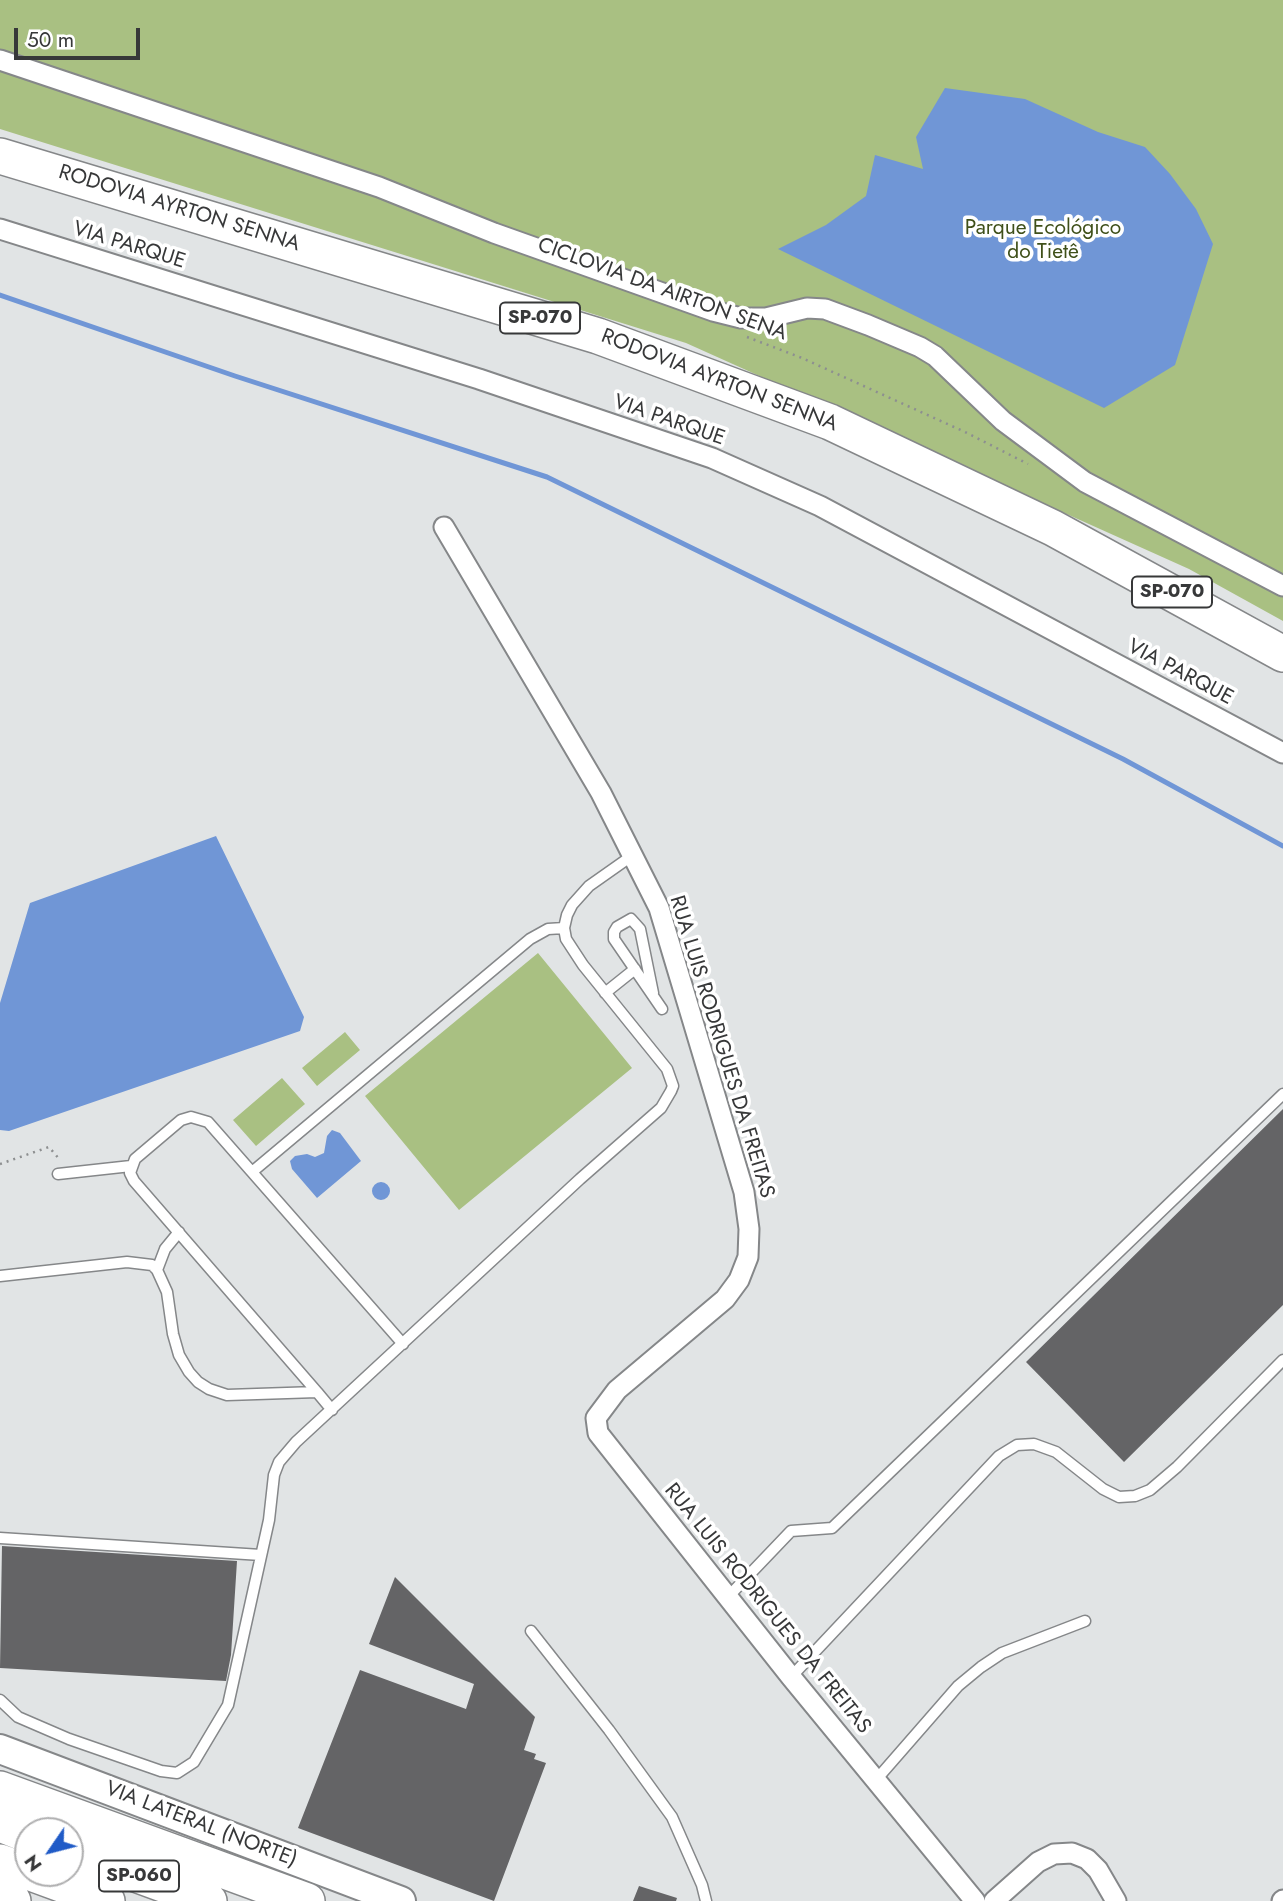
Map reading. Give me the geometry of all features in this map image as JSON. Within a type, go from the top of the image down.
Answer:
[{"type":"highway","name":"RODOVIA AYRTON SENNA","points":[[0,156],[598,335],[830,422],[1054,528],[1283,654]]},
{"type":"highway","name":"SP-060","points":[[0,1789],[307,1901]]},
{"type":"highway","name":"SP-060","points":[[84,1855],[209,1901]]},
{"type":"highway","name":"SP-060","points":[[69,1887],[107,1901]]},
{"type":"highway","points":[[0,1896],[13,1901]]},
{"type":"main road","name":"VIA LATERAL (NORTE)","points":[[0,1749],[401,1901]]},
{"type":"street","points":[[0,60],[379,187],[494,233],[713,311],[741,318],[766,318],[807,307],[825,309],[868,325],[935,356],[1003,421],[1085,482],[1283,586]]},
{"type":"street","name":"VIA PARQUE","points":[[0,229],[479,379],[712,458],[820,506],[1283,753]]},
{"type":"street","name":"RUA LUIS RODRIGUES DA FREITAS","points":[[444,527],[601,793],[659,908],[744,1192],[749,1229],[748,1257],[740,1280],[725,1299],[617,1390],[596,1418],[598,1433],[727,1598],[975,1901]]},
{"type":"street","points":[[994,1901],[1038,1861],[1054,1854],[1072,1853],[1087,1859],[1098,1870],[1116,1901]]},
{"type":"lane","points":[[0,1700],[18,1717],[69,1739],[161,1772],[177,1773],[186,1769],[203,1749],[228,1705],[269,1520],[274,1475],[279,1462],[296,1442],[580,1179],[661,1108],[667,1099],[673,1086],[667,1069],[571,947],[564,928],[572,905],[589,886],[634,855]]},
{"type":"lane","points":[[653,993],[640,929],[631,919],[618,927],[614,932],[614,939],[662,1009]]},
{"type":"lane","points":[[252,1172],[530,939],[548,929],[564,928]]},
{"type":"lane","points":[[605,993],[635,969]]},
{"type":"lane","points":[[727,1598],[791,1531],[832,1528],[1283,1094]]},
{"type":"lane","points":[[332,1410],[134,1181],[130,1173],[135,1159],[181,1120],[191,1116],[208,1122],[403,1344]]},
{"type":"lane","points":[[62,1173],[131,1166]]},
{"type":"lane","points":[[157,1270],[165,1249],[179,1232]]},
{"type":"lane","points":[[0,1276],[146,1262],[157,1270],[167,1292],[179,1355],[198,1382],[226,1395],[317,1392]]},
{"type":"lane","points":[[791,1677],[999,1456],[1017,1445],[1034,1444],[1056,1452],[1103,1489],[1119,1497],[1135,1496],[1150,1490],[1177,1467],[1283,1360]]},
{"type":"lane","points":[[0,1538],[261,1555]]},
{"type":"lane","points":[[876,1780],[958,1686],[981,1667],[1002,1653],[1085,1621]]},
{"type":"lane","points":[[531,1632],[609,1730],[672,1817],[702,1885],[706,1901]]},
{"type":"path","name":"CICLOVIA DA AIRTON SENA","points":[[738,334],[802,358],[965,432],[1039,470]]},
{"type":"path","points":[[0,1164],[50,1147],[60,1159],[62,1173]]},
{"type":"green space","name":"Parque Ecológico do Tietê","points":[[0,0],[1283,0],[1283,621],[1189,569],[686,343],[0,129]]},
{"type":"green space","points":[[538,953],[632,1068],[459,1210],[365,1096]]},
{"type":"green space","points":[[345,1032],[360,1050],[317,1086],[302,1068]]},
{"type":"green space","points":[[282,1078],[305,1104],[256,1146],[233,1120]]},
{"type":"water","points":[[945,88],[1025,99],[1098,132],[1145,147],[1170,174],[1196,209],[1213,244],[1175,365],[1104,408],[778,249],[826,225],[866,196],[875,155],[923,169],[916,137]]},
{"type":"water","points":[[216,836],[304,1017],[300,1031],[9,1131],[0,1130],[0,1003],[30,903]]},
{"type":"water","points":[[332,1130],[340,1133],[361,1161],[317,1198],[292,1169],[290,1161],[295,1156],[307,1154],[315,1157],[324,1153],[327,1136]]},
{"type":"water","points":[[381,1182],[387,1185],[390,1191],[387,1197],[381,1200],[375,1197],[372,1191],[375,1185]]},
{"type":"building","points":[[1283,1109],[1283,1305],[1124,1462],[1026,1362]]},
{"type":"building","points":[[2,1546],[237,1561],[231,1655],[226,1681],[0,1668]]},
{"type":"building","points":[[395,1577],[535,1717],[524,1750],[536,1754],[534,1759],[546,1763],[494,1901],[298,1828],[360,1670],[466,1709],[474,1684],[369,1644]]},
{"type":"building","points":[[639,1886],[677,1898],[676,1901],[633,1901]]},
{"type":"waterway","points":[[0,295],[235,376],[547,477],[1123,759],[1283,846]]}]
